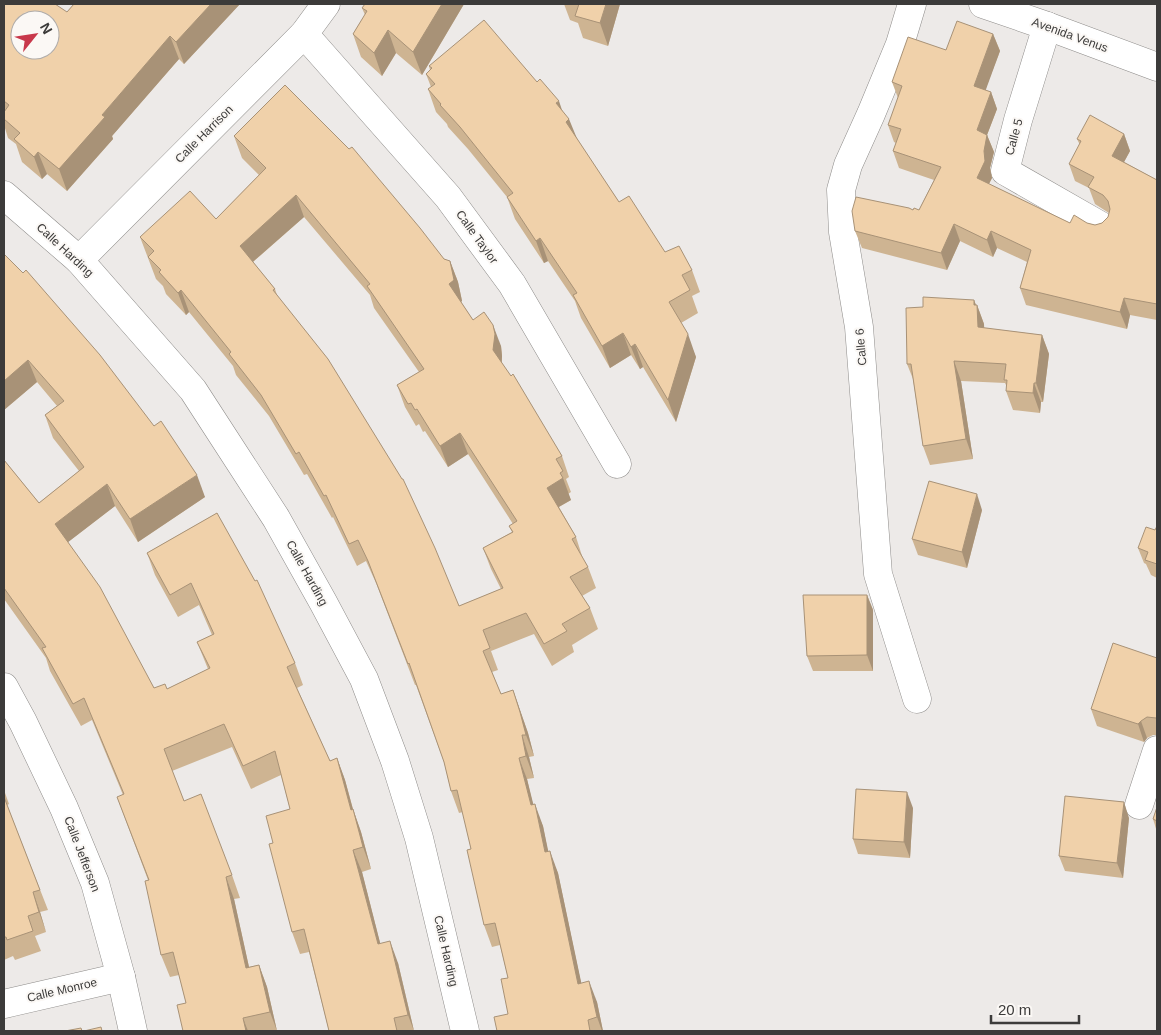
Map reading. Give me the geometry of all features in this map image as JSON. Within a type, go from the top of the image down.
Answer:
[{"type":"street","name":"Calle Harrison","points":[[79,260],[304,34],[326,4]]},
{"type":"street","name":"Calle 6","points":[[912,4],[900,44],[848,165],[841,190],[844,232],[859,327],[878,574],[917,699]]},
{"type":"street","name":"Avenida Venus","points":[[983,4],[1157,68]]},
{"type":"street","name":"Calle 5","points":[[1047,26],[1018,120],[1005,171],[1101,226]]},
{"type":"street","name":"Calle Taylor","points":[[304,34],[448,197],[512,284],[617,464]]},
{"type":"street","name":"Calle Harding","points":[[4,195],[79,260],[194,390],[276,518],[323,602],[364,679],[395,761],[419,838],[465,1031]]},
{"type":"street","name":"Calle Jefferson","points":[[4,687],[64,808],[94,883],[121,977],[133,1031]]},
{"type":"street","points":[[1139,805],[1157,750]]},
{"type":"street","name":"Calle Monroe","points":[[4,1004],[121,977]]},
{"type":"building","points":[[4,4],[55,4],[67,12],[74,4],[211,4],[176,42],[170,36],[102,115],[105,117],[59,169],[38,152],[34,157],[14,139],[20,133],[4,119],[4,112],[9,105],[4,101]]},
{"type":"building","points":[[365,4],[442,4],[413,52],[388,30],[374,53],[353,34],[367,11],[362,8]]},
{"type":"building","points":[[579,4],[606,4],[600,23],[575,16]]},
{"type":"building","points":[[484,20],[537,82],[540,79],[559,101],[556,103],[569,119],[566,122],[619,202],[629,196],[665,252],[679,246],[692,270],[682,275],[690,290],[669,302],[688,334],[668,400],[635,344],[631,347],[623,333],[602,346],[573,295],[577,293],[540,238],[536,241],[507,197],[513,193],[428,89],[435,84],[426,74],[432,68],[429,66]]},
{"type":"building","points":[[957,21],[993,34],[974,86],[991,92],[977,130],[987,135],[984,151],[985,161],[977,178],[1070,223],[1074,215],[1087,223],[1095,225],[1102,223],[1108,217],[1110,209],[1108,201],[1103,195],[1088,187],[1094,177],[1069,164],[1081,141],[1077,139],[1090,115],[1124,134],[1112,156],[1157,180],[1157,304],[1124,298],[1120,312],[1020,288],[1031,250],[991,231],[987,240],[954,224],[941,253],[855,231],[852,211],[856,197],[919,210],[941,167],[893,151],[901,129],[888,125],[902,86],[892,82],[908,37],[946,50]]},
{"type":"building","points":[[285,85],[349,149],[352,147],[444,259],[450,261],[454,280],[449,284],[473,320],[484,312],[493,325],[495,334],[493,350],[511,376],[513,374],[562,456],[556,459],[563,471],[560,473],[563,478],[547,488],[576,537],[572,539],[588,567],[570,577],[590,608],[562,624],[567,631],[544,644],[526,613],[483,630],[490,648],[483,651],[501,694],[513,690],[520,712],[526,735],[522,735],[526,756],[519,758],[531,805],[535,804],[545,852],[550,851],[578,984],[589,981],[597,1017],[588,1020],[590,1031],[497,1031],[494,1017],[508,1014],[501,979],[508,978],[495,923],[484,925],[467,850],[471,849],[457,790],[451,791],[444,762],[409,663],[368,561],[358,540],[349,544],[326,495],[324,496],[299,452],[296,454],[261,395],[229,354],[231,352],[181,290],[178,293],[159,272],[161,270],[148,257],[154,251],[140,237],[190,191],[216,219],[266,168],[234,136]],"holes":[[[296,195],[370,284],[367,286],[424,369],[397,385],[408,404],[411,403],[415,410],[417,409],[440,446],[460,433],[517,521],[509,526],[513,532],[483,548],[503,588],[459,606],[403,479],[328,359],[240,246]]]},
{"type":"building","points":[[4,254],[23,273],[26,270],[100,355],[154,426],[161,421],[197,475],[130,519],[107,484],[55,524],[100,587],[154,688],[165,684],[167,689],[210,668],[197,642],[214,634],[191,583],[170,595],[147,553],[217,513],[255,581],[257,580],[295,663],[287,667],[330,761],[337,758],[351,810],[353,809],[363,847],[353,850],[378,944],[390,941],[408,1015],[394,1018],[397,1031],[329,1031],[304,929],[292,932],[269,844],[273,843],[266,816],[290,809],[275,751],[243,766],[224,724],[164,749],[184,801],[201,794],[232,875],[226,877],[246,968],[259,965],[270,1012],[243,1018],[246,1031],[183,1031],[177,1005],[186,1003],[173,952],[161,955],[145,881],[149,880],[117,797],[124,794],[84,698],[73,704],[42,648],[46,647],[4,588],[4,460],[39,503],[84,467],[45,415],[64,401],[28,360],[4,381]]},
{"type":"building","points":[[923,297],[974,300],[974,305],[977,305],[978,327],[1042,335],[1033,393],[1006,391],[1007,380],[1004,380],[1006,364],[954,361],[966,439],[923,446],[911,364],[907,364],[906,308],[923,307]]},
{"type":"building","points":[[929,481],[977,494],[962,552],[912,539]]},
{"type":"building","points":[[1157,526],[1157,564],[1145,560],[1148,552],[1138,548],[1146,527],[1155,530]]},
{"type":"building","points":[[803,595],[867,595],[867,655],[807,656]]},
{"type":"building","points":[[1113,643],[1157,658],[1157,719],[1147,717],[1138,724],[1091,709]]},
{"type":"building","points":[[856,789],[907,792],[904,842],[853,839]]},
{"type":"building","points":[[1065,796],[1124,802],[1117,863],[1059,856]]},
{"type":"building","points":[[4,797],[40,890],[33,892],[39,912],[28,916],[33,931],[7,940],[4,937]]},
{"type":"building","points":[[1157,807],[1157,821],[1153,819]]},
{"type":"building","points":[[101,1027],[102,1031],[84,1031]]},
{"type":"building","points":[[81,1028],[82,1031],[65,1031]]}]
